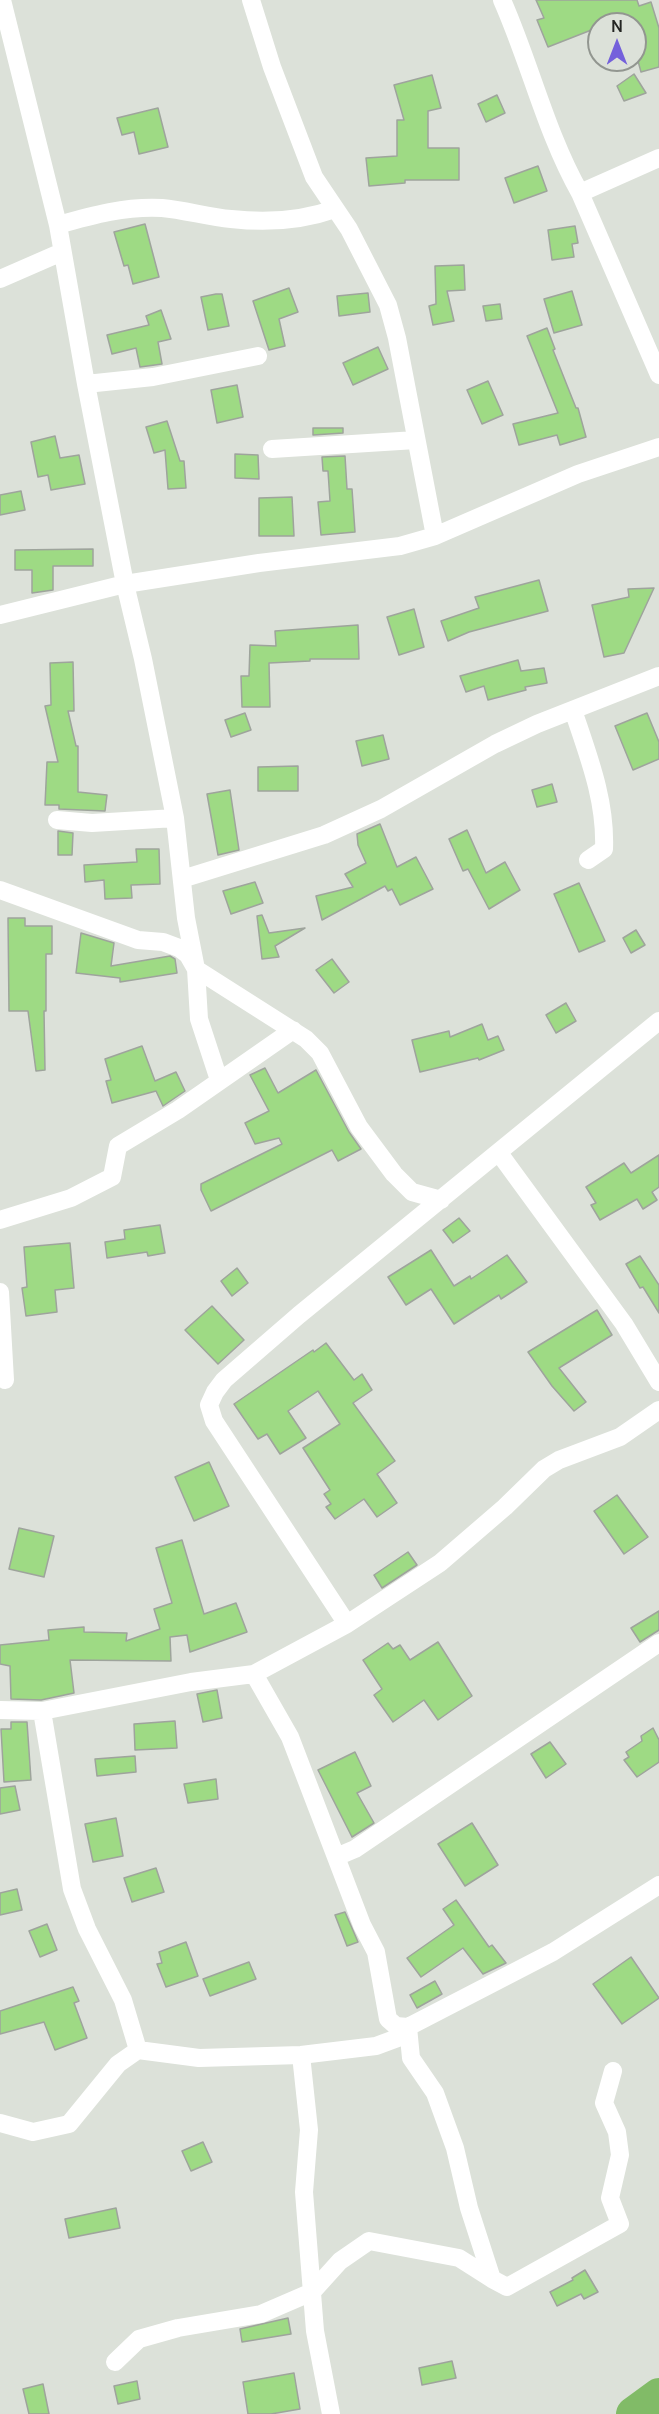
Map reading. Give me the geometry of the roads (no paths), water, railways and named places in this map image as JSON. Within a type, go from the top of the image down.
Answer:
[{"type":"street","points":[[2,0],[58,225],[125,585],[143,659],[175,818],[186,918],[196,969],[199,1019],[219,1080]]},
{"type":"street","points":[[250,0],[272,67],[314,177],[349,229],[388,305],[397,338],[435,536]]},
{"type":"street","points":[[502,0],[564,165],[651,338],[659,375]]},
{"type":"street","points":[[580,194],[659,158]]},
{"type":"street","points":[[58,225],[120,209],[163,208],[230,219],[263,221],[290,220],[318,215],[335,208]]},
{"type":"street","points":[[0,279],[62,252]]},
{"type":"street","points":[[86,384],[153,378],[258,356]]},
{"type":"street","points":[[272,449],[416,440]]},
{"type":"street","points":[[0,615],[125,585],[260,563],[400,546],[435,536],[578,474],[659,447]]},
{"type":"street","points":[[182,879],[324,835],[381,809],[495,744],[659,676]]},
{"type":"street","points":[[573,710],[598,786],[605,828],[604,849],[588,860]]},
{"type":"street","points":[[57,820],[92,823],[175,818]]},
{"type":"street","points":[[0,890],[138,940],[163,942],[184,951],[196,969],[306,1039],[320,1053],[359,1126],[394,1174],[412,1192],[441,1200]]},
{"type":"street","points":[[163,942],[176,934],[186,918]]},
{"type":"street","points":[[347,1624],[214,1421],[209,1405],[215,1392],[224,1380],[299,1315],[658,1025]]},
{"type":"street","points":[[0,1220],[71,1198],[112,1177],[118,1146],[178,1110],[293,1030]]},
{"type":"street","points":[[499,1153],[624,1324],[659,1382]]},
{"type":"street","points":[[412,1192],[418,1218]]},
{"type":"street","points":[[0,1292],[5,1380]]},
{"type":"street","points":[[0,1710],[42,1710],[191,1682],[254,1674],[347,1624],[440,1563],[505,1507],[544,1469],[560,1460],[620,1437],[659,1410]]},
{"type":"street","points":[[336,1857],[355,1849],[659,1643]]},
{"type":"street","points":[[254,1674],[290,1737],[362,1925],[376,1952],[388,2019],[396,2026],[408,2027],[553,1952],[659,1885]]},
{"type":"street","points":[[42,1710],[72,1889],[87,1929],[123,2000],[138,2050]]},
{"type":"street","points":[[0,2123],[33,2132],[69,2124],[118,2064],[138,2050],[199,2058],[301,2055],[376,2046],[403,2036],[408,2027]]},
{"type":"street","points":[[408,2027],[411,2058],[435,2093],[455,2148],[469,2208],[492,2279]]},
{"type":"street","points":[[301,2055],[309,2130],[304,2192],[315,2331],[331,2414]]},
{"type":"street","points":[[115,2362],[139,2339],[178,2328],[261,2314],[312,2292],[339,2261],[369,2241],[459,2258],[507,2287],[620,2224],[610,2198],[620,2155],[617,2132],[604,2103],[614,2072]]},
{"type":"waterway","points":[[633,2414],[659,2395]]}]
